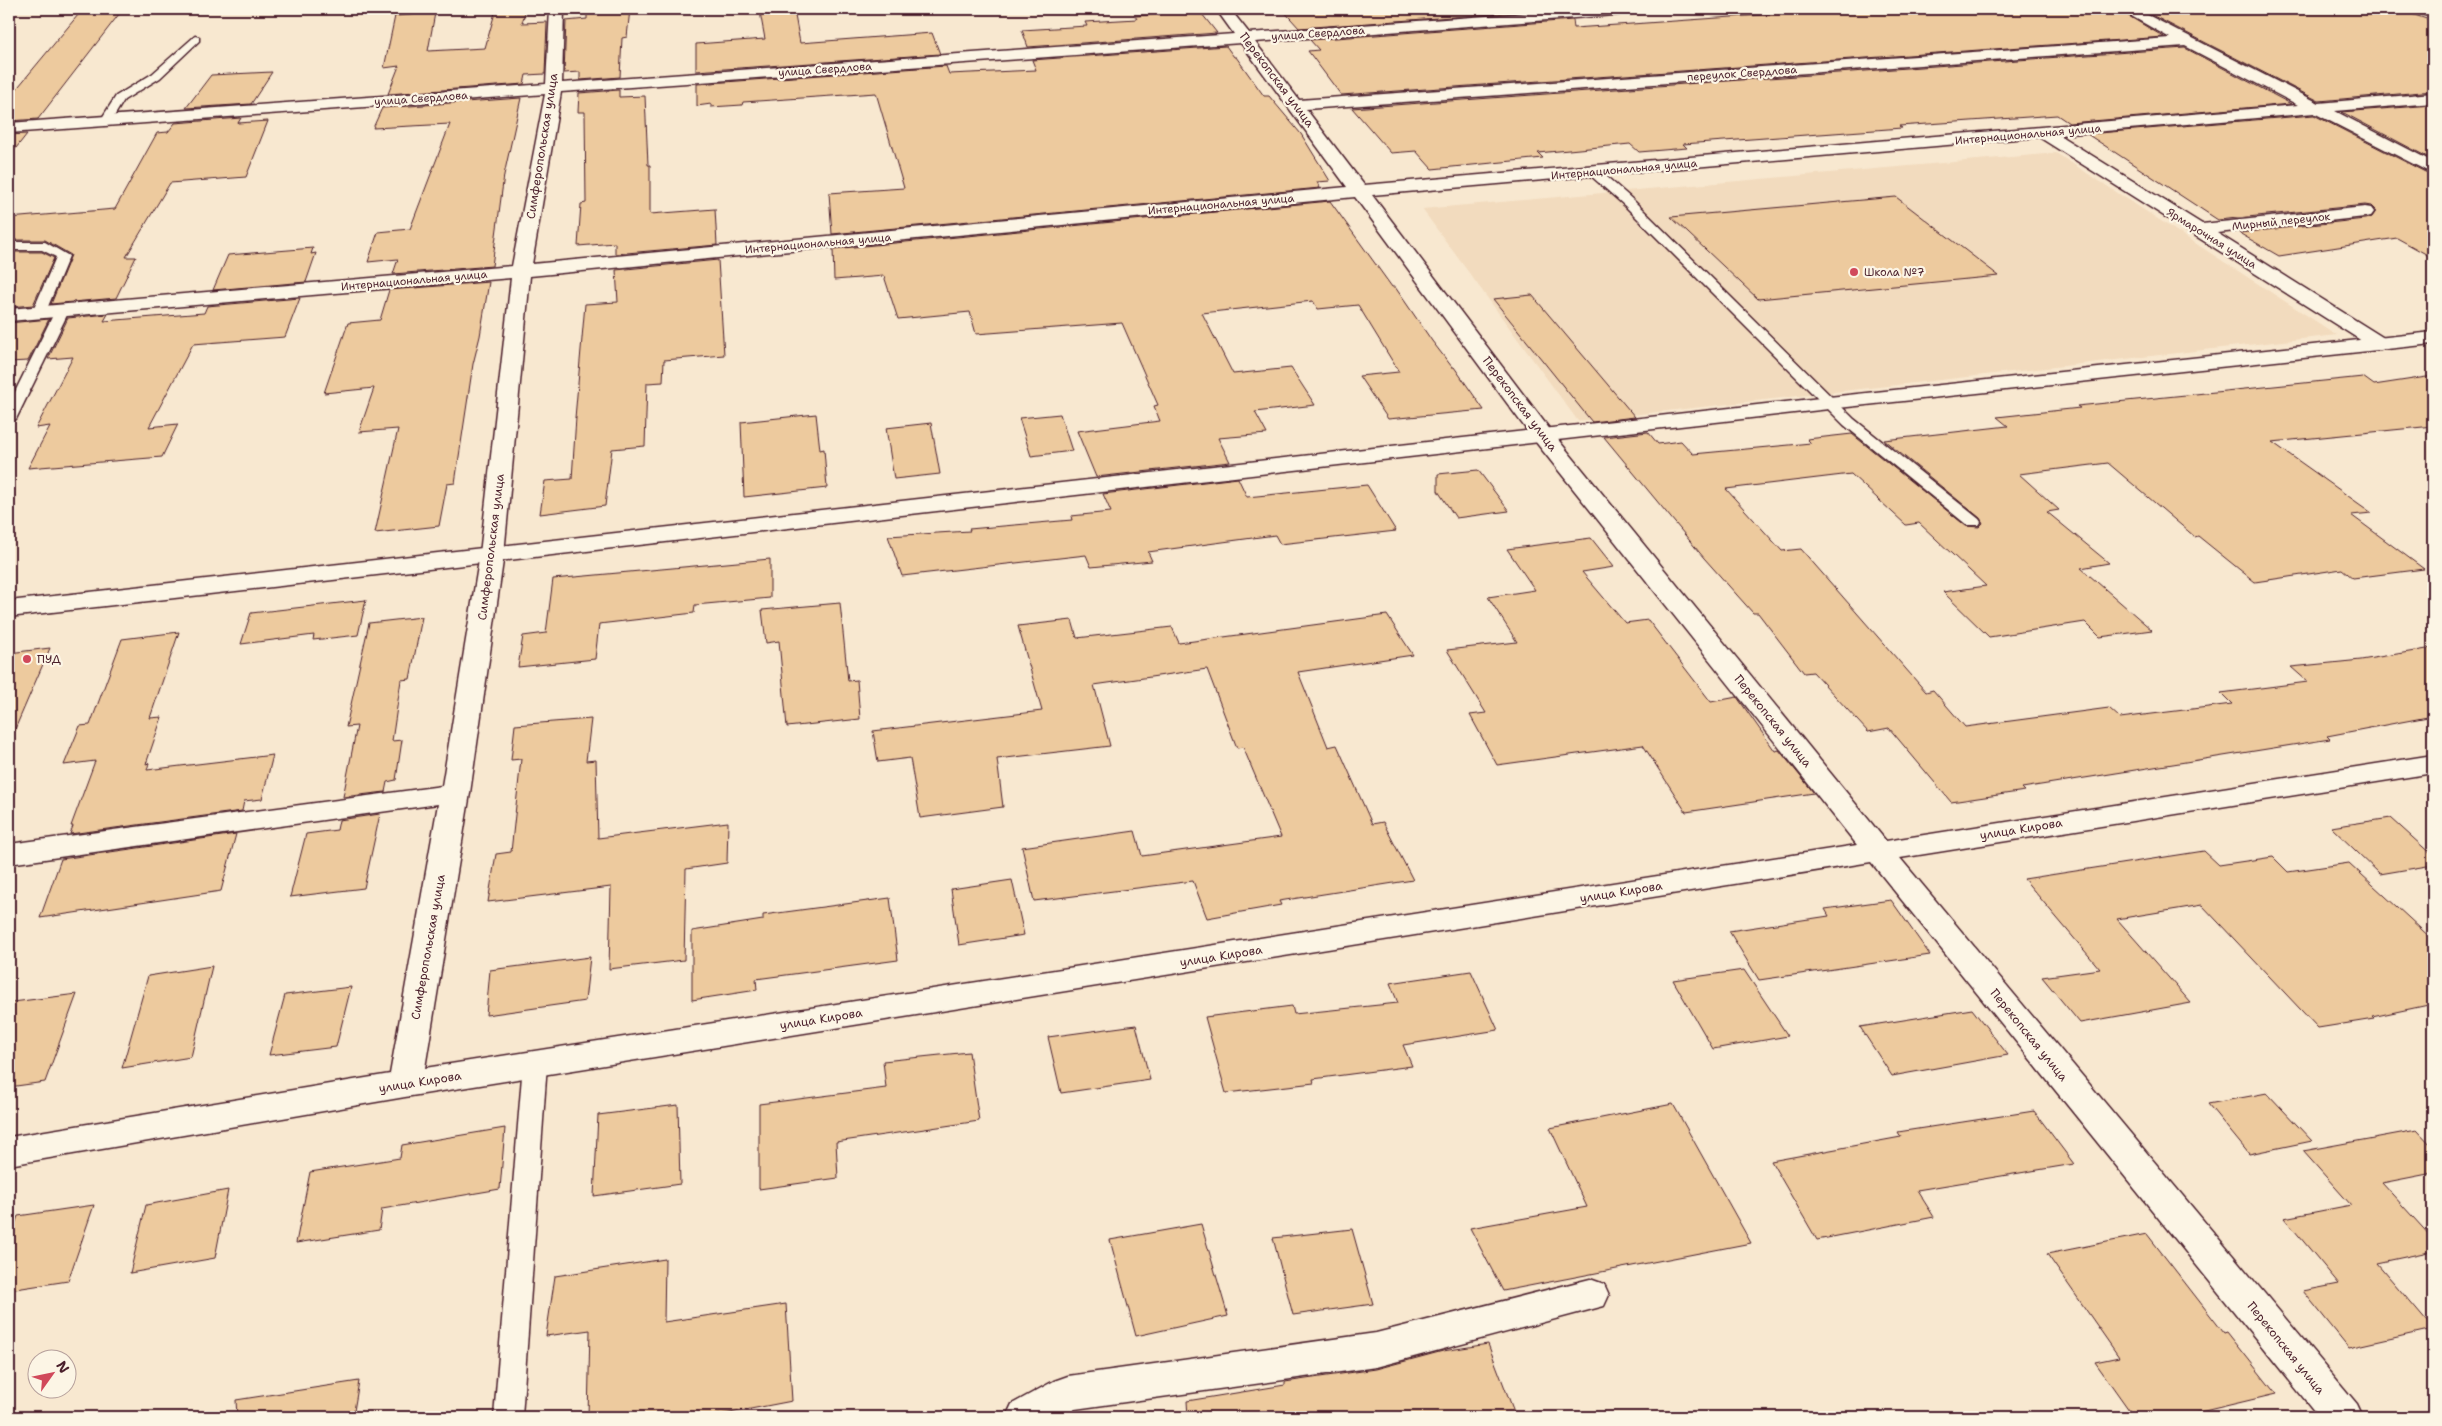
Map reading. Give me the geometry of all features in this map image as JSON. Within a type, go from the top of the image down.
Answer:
[{"type":"street","name":"Симферопольская улица","points":[[405,1084],[455,793],[492,554],[521,271],[554,88],[557,9]]},
{"type":"street","name":"Перекопская улица","points":[[1223,9],[1543,436],[1878,852],[2343,1417]]},
{"type":"street","name":"улица Свердлова","points":[[9,128],[1640,9]]},
{"type":"street","points":[[2126,9],[2433,170]]},
{"type":"street","points":[[2419,9],[2433,13]]},
{"type":"street","name":"переулок Свердлова","points":[[1296,105],[2188,41]]},
{"type":"street","name":"Интернациональная улица","points":[[9,315],[521,271],[1360,191],[2433,98]]},
{"type":"street","name":"Ярмарочная улица","points":[[2044,133],[2380,344]]},
{"type":"street","name":"Мирный переулок","points":[[2198,230],[2364,212]]},
{"type":"street","points":[[9,609],[1829,403],[2433,338]]},
{"type":"street","name":"улица Кирова","points":[[9,1151],[405,1084],[2433,764]]},
{"type":"street","points":[[9,854],[455,793]]},
{"type":"street","points":[[1026,1417],[1068,1393],[1376,1350],[1590,1295]]},
{"type":"lane","points":[[106,121],[120,98],[156,76],[195,39]]},
{"type":"lane","points":[[1594,172],[1629,203],[1849,422],[1973,522]]},
{"type":"lane","points":[[9,246],[45,246],[63,256],[40,313]]},
{"type":"lane","points":[[9,419],[62,311]]},
{"type":"lane","points":[[508,1417],[535,1064]]},
{"type":"shaded area","name":"Школа №7","points":[[2056,153],[2337,335],[1578,421],[1422,209]]},
{"type":"building","points":[[83,9],[123,9],[38,119],[9,121],[9,98]]},
{"type":"building","points":[[496,9],[526,9],[522,23],[547,22],[545,74],[526,75],[524,84],[388,94],[399,66],[384,68],[395,16],[435,13],[428,51],[485,48]]},
{"type":"building","points":[[587,9],[630,9],[627,37],[622,38],[620,77],[580,80],[580,72],[564,73],[566,21],[587,19]]},
{"type":"building","points":[[1159,9],[1198,9],[1217,33],[1028,47],[1022,30],[1087,26],[1085,22],[1137,19],[1135,16],[1162,14]]},
{"type":"building","points":[[1282,9],[1563,9],[1299,28]]},
{"type":"building","points":[[1783,9],[2117,9],[2164,37],[1341,95],[1308,51],[1319,50],[1310,40],[1573,20],[1574,28],[1790,13]]},
{"type":"building","points":[[2140,9],[2181,9],[2181,15],[2243,9],[2396,9],[2433,21],[2433,91],[2319,101]]},
{"type":"building","points":[[794,10],[800,43],[932,33],[940,54],[696,71],[696,44],[765,39],[760,12]]},
{"type":"building","points":[[1226,46],[1264,96],[1269,96],[1301,134],[1330,181],[1317,182],[1320,188],[832,234],[829,193],[904,188],[876,93],[743,102],[742,105],[711,107],[711,104],[697,106],[697,84],[946,66],[949,74],[1036,70],[1032,60]]},
{"type":"building","points":[[2185,48],[2291,104],[2069,123],[2057,115],[1899,126],[1902,128],[1683,144],[1687,148],[1639,152],[1630,144],[1538,153],[1543,158],[1432,169],[1416,151],[1391,153],[1352,108]]},
{"type":"building","points":[[272,72],[251,104],[186,108],[211,75]]},
{"type":"building","points":[[619,90],[619,97],[645,96],[648,165],[650,165],[650,214],[715,209],[717,245],[615,254],[615,243],[578,246],[581,204],[586,203],[585,112],[578,112],[579,93]]},
{"type":"building","points":[[521,98],[504,175],[492,266],[393,274],[398,259],[368,262],[378,232],[410,229],[450,124],[373,128],[382,108]]},
{"type":"building","points":[[2433,105],[2433,160],[2342,112]]},
{"type":"building","points":[[2314,115],[2433,176],[2433,258],[2397,238],[2279,256],[2239,233],[2365,219],[2372,217],[2376,211],[2371,206],[2365,205],[2218,220],[2087,134]]},
{"type":"building","points":[[241,118],[238,123],[268,121],[246,177],[170,183],[126,257],[136,257],[116,298],[51,304],[71,255],[45,240],[9,240],[9,218],[115,209],[157,133],[168,132],[175,123]]},
{"type":"building","points":[[27,134],[9,157],[9,135]]},
{"type":"building","points":[[1896,197],[1999,276],[1758,299],[1671,217]]},
{"type":"building","points":[[1330,201],[1484,410],[1388,419],[1359,376],[1399,372],[1358,305],[1318,309],[1313,301],[1202,313],[1233,374],[1291,368],[1315,405],[1255,412],[1267,434],[1218,438],[1230,462],[1096,477],[1077,431],[1160,421],[1154,406],[1158,405],[1122,323],[976,334],[970,312],[898,319],[884,276],[834,280],[833,249]]},
{"type":"building","points":[[313,248],[311,254],[316,253],[306,282],[213,290],[228,255]]},
{"type":"building","points":[[9,252],[42,252],[54,258],[33,305],[9,307]]},
{"type":"building","points":[[718,260],[724,355],[664,360],[663,382],[647,383],[645,446],[612,449],[605,506],[540,514],[545,481],[572,479],[575,418],[585,304],[618,302],[616,270]]},
{"type":"building","points":[[489,282],[480,336],[473,364],[455,483],[447,484],[439,526],[375,533],[398,429],[359,432],[374,388],[324,393],[348,323],[380,320],[389,290]]},
{"type":"building","points":[[1532,295],[1635,417],[1592,422],[1493,299]]},
{"type":"building","points":[[300,298],[285,337],[193,344],[149,427],[178,424],[162,457],[28,468],[50,426],[36,428],[73,357],[48,359],[68,318],[108,314],[104,321],[204,313],[207,306]]},
{"type":"building","points":[[49,319],[28,361],[9,362],[9,323]]},
{"type":"building","points":[[2433,376],[2433,426],[2272,442],[2372,513],[2351,515],[2424,569],[2353,578],[2342,569],[2255,582],[2198,536],[2195,537],[2108,463],[2019,474],[2059,510],[2047,512],[2109,563],[2081,568],[2152,630],[2100,637],[2085,622],[1989,637],[1943,592],[1986,586],[1919,523],[1906,525],[1851,474],[1726,489],[1782,551],[1801,549],[1926,692],[1933,690],[1965,727],[2109,708],[2120,718],[2232,704],[2221,693],[2308,682],[2291,667],[2361,660],[2433,648],[2433,716],[2327,736],[2330,739],[2022,788],[2025,791],[1951,802],[1889,728],[1868,732],[1813,672],[1804,673],[1758,613],[1753,613],[1704,558],[1604,437],[1648,432],[1658,444],[1681,441],[1693,454],[1811,443],[1807,439],[1852,434],[1966,526],[1979,527],[1983,523],[1980,518],[1884,440],[2008,426],[1997,417],[2080,408],[2077,406],[2363,377],[2374,385]]},
{"type":"building","points":[[816,414],[820,450],[824,449],[827,488],[744,497],[741,422]]},
{"type":"building","points":[[1060,414],[1072,451],[1031,456],[1019,418]]},
{"type":"building","points":[[931,423],[940,474],[894,479],[886,428]]},
{"type":"building","points":[[1478,470],[1509,511],[1456,518],[1438,491],[1438,474]]},
{"type":"building","points":[[1238,478],[1247,497],[1367,485],[1396,531],[1280,544],[1275,535],[1148,552],[1152,561],[1091,567],[1086,555],[902,576],[888,536],[970,531],[969,529],[1072,520],[1071,516],[1111,512],[1103,494]]},
{"type":"building","points":[[1591,538],[1614,567],[1582,572],[1625,623],[1648,620],[1711,702],[1737,697],[1775,751],[1779,750],[1814,793],[1686,812],[1643,745],[1497,765],[1470,715],[1486,713],[1447,650],[1517,642],[1488,597],[1535,590],[1507,549]]},
{"type":"building","points":[[770,559],[770,598],[695,605],[694,613],[599,624],[595,659],[518,667],[523,636],[546,633],[553,579]]},
{"type":"building","points":[[366,600],[358,635],[313,640],[314,635],[241,644],[251,613]]},
{"type":"building","points":[[840,603],[848,681],[857,680],[860,719],[787,727],[779,641],[766,643],[762,610]]},
{"type":"building","points":[[1387,615],[1413,655],[1298,672],[1328,747],[1337,745],[1372,824],[1383,822],[1413,880],[1279,901],[1281,905],[1207,918],[1193,881],[1034,901],[1022,847],[1135,831],[1142,856],[1281,837],[1243,747],[1237,748],[1207,669],[1094,685],[1110,746],[997,759],[1003,807],[920,818],[910,758],[878,762],[873,731],[1042,711],[1018,626],[1072,620],[1077,638],[1172,627],[1179,643]]},
{"type":"building","points":[[422,617],[410,679],[401,680],[392,741],[402,740],[396,780],[387,782],[385,792],[343,797],[357,726],[346,727],[369,623]]},
{"type":"building","points":[[179,632],[150,718],[162,717],[146,764],[149,763],[147,770],[273,755],[262,799],[244,801],[242,811],[70,834],[73,826],[71,826],[95,761],[64,765],[80,726],[90,725],[122,639]]},
{"type":"building","points":[[50,648],[9,743],[9,653]]},
{"type":"building","points":[[591,719],[586,761],[596,760],[598,838],[728,822],[727,863],[686,869],[684,960],[609,969],[611,887],[488,902],[496,854],[511,852],[521,759],[511,760],[515,725]]},
{"type":"building","points":[[380,814],[364,888],[290,897],[306,834],[337,830],[339,820]]},
{"type":"building","points":[[2391,818],[2433,856],[2433,865],[2380,874],[2331,827]]},
{"type":"building","points":[[236,834],[221,891],[40,918],[61,859]]},
{"type":"building","points":[[2204,851],[2219,865],[2273,857],[2288,872],[2349,863],[2433,940],[2433,1004],[2372,1017],[2374,1019],[2318,1028],[2202,905],[2117,919],[2191,1003],[2080,1023],[2042,977],[2100,969],[2024,879]]},
{"type":"building","points":[[1012,880],[1024,935],[959,945],[951,889]]},
{"type":"building","points":[[890,898],[898,960],[756,979],[757,990],[692,1000],[692,931],[763,920],[763,915]]},
{"type":"building","points":[[1891,900],[1930,955],[1759,980],[1729,931],[1829,916],[1825,909]]},
{"type":"building","points":[[590,957],[585,1001],[486,1015],[490,970]]},
{"type":"building","points":[[212,966],[191,1057],[122,1068],[148,976]]},
{"type":"building","points":[[1744,970],[1788,1036],[1713,1049],[1673,980]]},
{"type":"building","points":[[1471,971],[1498,1030],[1403,1045],[1412,1066],[1313,1079],[1314,1083],[1226,1093],[1205,1017],[1292,1006],[1294,1014],[1398,1003],[1390,983]]},
{"type":"building","points":[[351,987],[336,1047],[269,1055],[285,995]]},
{"type":"building","points":[[77,994],[45,1082],[9,1087],[9,1013],[13,1002]]},
{"type":"building","points":[[1972,1009],[2008,1055],[1892,1076],[1860,1027]]},
{"type":"building","points":[[1136,1025],[1150,1080],[1061,1093],[1048,1037]]},
{"type":"building","points":[[969,1052],[979,1121],[836,1142],[838,1178],[759,1189],[759,1104],[886,1088],[883,1061]]},
{"type":"building","points":[[2267,1093],[2312,1141],[2249,1154],[2208,1104]]},
{"type":"building","points":[[1673,1104],[1751,1243],[1503,1291],[1470,1228],[1587,1207],[1550,1128]]},
{"type":"building","points":[[678,1105],[680,1184],[594,1196],[598,1115]]},
{"type":"building","points":[[2034,1111],[2074,1164],[1917,1190],[1934,1217],[1817,1240],[1771,1161],[1901,1137],[1898,1132]]},
{"type":"building","points":[[505,1128],[500,1189],[382,1209],[379,1230],[296,1243],[310,1172],[400,1158],[402,1145]]},
{"type":"building","points":[[2417,1130],[2433,1147],[2433,1173],[2382,1183],[2433,1239],[2433,1251],[2377,1263],[2433,1329],[2349,1348],[2303,1291],[2339,1284],[2284,1218],[2351,1205],[2303,1151]]},
{"type":"building","points":[[228,1190],[215,1258],[130,1273],[146,1205]]},
{"type":"building","points":[[94,1205],[68,1281],[9,1290],[9,1241],[18,1216]]},
{"type":"building","points":[[1201,1224],[1228,1316],[1136,1336],[1110,1240]]},
{"type":"building","points":[[1352,1229],[1373,1304],[1293,1315],[1273,1238]]},
{"type":"building","points":[[2147,1234],[2224,1333],[2227,1332],[2276,1394],[2179,1417],[2134,1417],[2095,1362],[2119,1357],[2047,1254]]},
{"type":"building","points":[[665,1259],[664,1322],[786,1304],[792,1401],[709,1417],[588,1417],[590,1330],[546,1336],[555,1276]]},
{"type":"building","points":[[1488,1344],[1516,1417],[1188,1417],[1187,1401],[1285,1385],[1285,1382],[1376,1369],[1443,1351]]},
{"type":"building","points":[[359,1381],[353,1417],[237,1417],[236,1400]]},
{"type":"place","name":"Школа №7","points":[[1854,272]]},
{"type":"place","name":"ПУД","points":[[27,659]]}]
